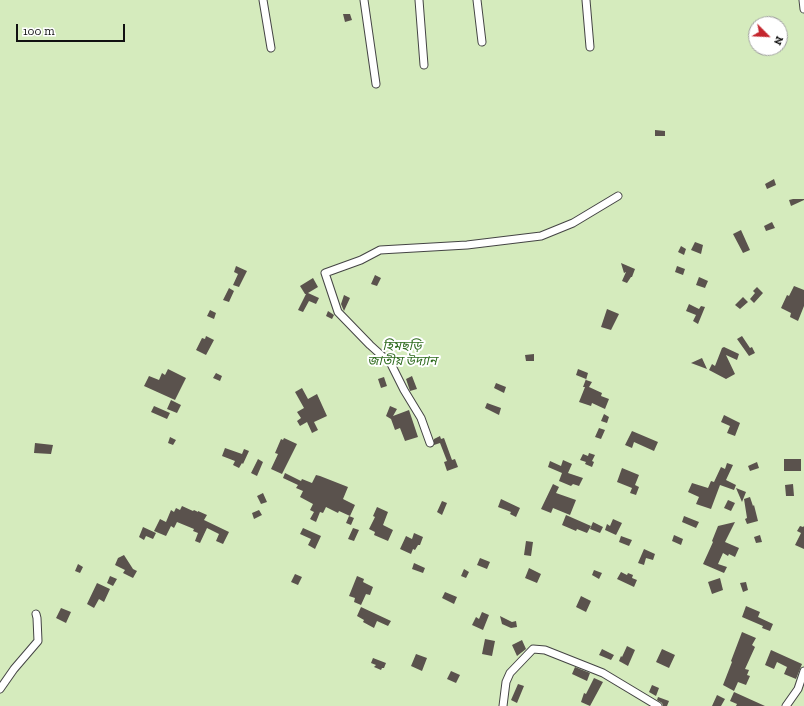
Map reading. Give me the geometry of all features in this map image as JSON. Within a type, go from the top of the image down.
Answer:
[{"type":"street","points":[[263,0],[271,48]]},
{"type":"street","points":[[364,0],[376,84]]},
{"type":"street","points":[[419,0],[424,65]]},
{"type":"street","points":[[477,0],[482,42]]},
{"type":"street","points":[[586,0],[590,46]]},
{"type":"street","points":[[803,0],[804,9]]},
{"type":"street","points":[[430,443],[421,418],[404,390],[391,364],[338,312],[324,273],[361,260],[380,250],[467,245],[541,236],[573,223],[618,196]]},
{"type":"street","points":[[0,689],[14,669],[38,641],[38,618],[36,614]]},
{"type":"street","points":[[503,706],[506,682],[510,673],[533,649],[545,650],[603,673],[658,706]]},
{"type":"street","points":[[786,706],[798,689],[804,671]]},
{"type":"green space","name":"হিমছড়ি জাতীয় উদ্যান","points":[[0,0],[804,0],[804,706],[0,706]]},
{"type":"building","points":[[343,14],[350,14],[352,20],[345,22]]},
{"type":"building","points":[[655,130],[665,131],[665,136],[655,136]]},
{"type":"building","points":[[774,179],[776,185],[767,189],[765,184]]},
{"type":"building","points":[[789,200],[804,200],[791,206]]},
{"type":"building","points":[[772,222],[775,228],[766,231],[764,226]]},
{"type":"building","points":[[741,230],[750,250],[743,253],[733,234]]},
{"type":"building","points":[[695,242],[703,245],[701,254],[691,250]]},
{"type":"building","points":[[681,246],[686,249],[684,255],[678,252]]},
{"type":"building","points":[[621,263],[635,269],[632,277],[627,283],[622,281],[626,272],[624,273]]},
{"type":"building","points":[[236,266],[247,271],[239,287],[233,285],[238,274],[234,272]]},
{"type":"building","points":[[677,266],[685,269],[683,275],[675,272]]},
{"type":"building","points":[[375,275],[381,278],[377,286],[371,284]]},
{"type":"building","points":[[699,277],[708,281],[705,288],[696,285]]},
{"type":"building","points":[[313,278],[318,287],[308,293],[319,298],[316,304],[309,301],[303,312],[298,310],[306,294],[300,286]]},
{"type":"building","points":[[794,286],[804,290],[804,306],[798,321],[790,317],[791,313],[781,308],[787,295],[789,296]]},
{"type":"building","points":[[757,287],[763,293],[754,303],[750,299],[755,293],[753,291]]},
{"type":"building","points":[[229,288],[234,291],[229,302],[223,300]]},
{"type":"building","points":[[344,295],[350,298],[344,311],[341,304]]},
{"type":"building","points":[[743,297],[748,302],[740,309],[735,305]]},
{"type":"building","points":[[689,304],[699,309],[701,306],[705,307],[698,324],[693,321],[696,315],[686,311]]},
{"type":"building","points":[[607,309],[619,314],[611,330],[601,327]]},
{"type":"building","points":[[210,310],[216,313],[214,319],[207,316]]},
{"type":"building","points":[[328,311],[334,315],[332,319],[326,316]]},
{"type":"building","points":[[206,336],[214,340],[206,355],[196,350],[202,338],[205,339]]},
{"type":"building","points":[[742,336],[750,348],[752,347],[755,353],[749,356],[737,339]]},
{"type":"building","points":[[724,347],[739,354],[737,360],[726,355],[735,374],[726,379],[709,370],[712,364],[715,366],[722,348]]},
{"type":"building","points":[[534,354],[534,361],[526,361],[525,355]]},
{"type":"building","points":[[702,358],[707,369],[691,363]]},
{"type":"building","points":[[168,369],[186,378],[175,400],[144,386],[149,376],[159,380],[162,373],[165,375]]},
{"type":"building","points":[[578,369],[588,373],[586,380],[592,382],[589,387],[602,393],[601,396],[609,399],[605,409],[592,403],[591,406],[579,402],[585,387],[583,387],[586,379],[576,375]]},
{"type":"building","points":[[216,373],[222,376],[220,381],[213,378]]},
{"type":"building","points":[[412,376],[417,389],[410,391],[406,379]]},
{"type":"building","points":[[384,377],[387,386],[381,388],[378,379]]},
{"type":"building","points":[[496,383],[506,387],[504,393],[494,388]]},
{"type":"building","points":[[302,388],[308,399],[317,394],[327,416],[314,422],[318,430],[312,433],[307,422],[300,426],[297,421],[301,418],[297,412],[304,408],[295,392]]},
{"type":"building","points":[[171,400],[181,405],[177,413],[167,409]]},
{"type":"building","points":[[487,403],[501,408],[499,415],[485,408]]},
{"type":"building","points":[[154,406],[170,413],[167,419],[151,412]]},
{"type":"building","points":[[390,406],[397,409],[393,416],[409,410],[418,437],[405,441],[400,428],[395,430],[391,419],[386,416]]},
{"type":"building","points":[[604,414],[609,417],[607,423],[601,421]]},
{"type":"building","points":[[724,415],[740,423],[735,436],[727,433],[730,426],[721,422]]},
{"type":"building","points":[[599,428],[605,430],[601,439],[595,437]]},
{"type":"building","points":[[632,431],[658,442],[654,451],[634,442],[632,448],[625,445]]},
{"type":"building","points":[[440,436],[441,439],[444,438],[452,460],[455,459],[458,467],[447,471],[444,462],[447,461],[440,443],[434,445],[434,439]]},
{"type":"building","points":[[170,437],[176,440],[173,445],[168,443]]},
{"type":"building","points":[[284,438],[297,444],[282,474],[271,469],[278,454],[275,453],[281,439],[283,440]]},
{"type":"building","points":[[35,443],[53,445],[51,454],[34,453]]},
{"type":"building","points":[[225,448],[242,454],[244,449],[249,451],[243,464],[242,463],[239,468],[233,465],[235,461],[222,456]]},
{"type":"building","points":[[589,453],[595,455],[592,461],[594,462],[592,467],[585,464],[586,462],[580,460],[583,454],[588,456]]},
{"type":"building","points":[[258,459],[263,462],[257,476],[251,473]]},
{"type":"building","points":[[784,459],[801,459],[801,471],[784,471]]},
{"type":"building","points":[[563,460],[572,464],[568,473],[583,478],[579,486],[573,484],[571,486],[559,481],[562,473],[548,467],[550,461],[561,466]]},
{"type":"building","points":[[757,462],[759,468],[750,471],[748,466]]},
{"type":"building","points":[[727,463],[733,465],[726,480],[736,485],[734,490],[720,485],[711,509],[696,504],[699,497],[688,492],[692,483],[708,488],[711,481],[714,482],[721,467],[725,469]]},
{"type":"building","points":[[622,468],[639,475],[635,485],[639,487],[636,495],[630,493],[632,488],[617,482]]},
{"type":"building","points":[[285,473],[301,481],[302,479],[312,483],[316,475],[348,487],[343,499],[355,505],[350,516],[339,511],[338,513],[326,507],[323,513],[320,512],[316,522],[310,519],[314,512],[310,510],[313,504],[300,497],[303,491],[296,488],[298,485],[283,478]]},
{"type":"building","points":[[553,484],[559,487],[556,493],[576,500],[570,515],[553,508],[551,513],[541,509]]},
{"type":"building","points":[[793,484],[794,496],[786,496],[785,485]]},
{"type":"building","points":[[736,488],[746,492],[742,502]]},
{"type":"building","points":[[263,493],[267,502],[261,504],[257,496]]},
{"type":"building","points":[[750,497],[753,506],[754,505],[758,521],[747,524],[745,519],[747,518],[744,499]]},
{"type":"building","points":[[501,499],[520,508],[516,517],[510,514],[511,512],[498,507]]},
{"type":"building","points":[[728,500],[735,503],[731,511],[724,508]]},
{"type":"building","points":[[442,501],[447,503],[442,515],[437,512]]},
{"type":"building","points":[[182,506],[207,515],[204,520],[229,532],[223,544],[216,541],[219,534],[207,528],[200,543],[195,541],[198,533],[193,531],[194,529],[177,522],[174,528],[171,526],[166,536],[154,531],[160,519],[166,522],[171,510],[174,512],[176,508],[180,510]]},
{"type":"building","points":[[377,507],[388,512],[383,525],[393,530],[388,541],[374,535],[375,532],[369,529],[375,517],[373,516]]},
{"type":"building","points":[[259,510],[262,515],[254,519],[252,513]]},
{"type":"building","points":[[566,515],[591,526],[587,533],[577,529],[576,531],[562,525]]},
{"type":"building","points":[[349,516],[354,518],[351,525],[346,523]]},
{"type":"building","points":[[684,516],[699,522],[696,528],[682,522]]},
{"type":"building","points":[[613,519],[622,523],[616,535],[605,530],[607,524],[610,526]]},
{"type":"building","points":[[593,522],[603,527],[600,533],[590,529]]},
{"type":"building","points":[[735,522],[725,542],[739,548],[735,557],[729,554],[728,556],[723,553],[718,564],[727,567],[724,573],[703,564],[713,542],[712,541],[718,526]]},
{"type":"building","points":[[800,526],[804,526],[804,549],[795,545],[801,533],[797,531]]},
{"type":"building","points":[[143,527],[156,533],[153,539],[146,536],[144,540],[139,537]]},
{"type":"building","points":[[303,528],[321,536],[315,549],[308,545],[311,539],[300,534]]},
{"type":"building","points":[[353,528],[359,530],[354,541],[348,539]]},
{"type":"building","points":[[414,533],[423,537],[420,545],[418,545],[415,550],[413,549],[411,554],[400,549],[406,536],[412,539]]},
{"type":"building","points":[[674,535],[683,539],[681,545],[672,541]]},
{"type":"building","points":[[760,535],[762,542],[756,543],[754,537]]},
{"type":"building","points":[[621,536],[632,540],[629,546],[619,542]]},
{"type":"building","points":[[526,541],[533,542],[531,556],[524,555]]},
{"type":"building","points":[[644,549],[655,554],[653,560],[646,558],[644,565],[638,563]]},
{"type":"building","points":[[124,555],[133,569],[137,571],[133,578],[123,573],[125,570],[115,565],[118,558]]},
{"type":"building","points":[[480,558],[490,562],[487,569],[477,565]]},
{"type":"building","points":[[414,563],[425,568],[423,573],[412,569]]},
{"type":"building","points":[[78,564],[83,567],[80,573],[75,571]]},
{"type":"building","points":[[529,568],[541,574],[537,583],[525,578]]},
{"type":"building","points":[[464,569],[469,572],[466,578],[461,576]]},
{"type":"building","points":[[594,570],[602,573],[599,579],[592,575]]},
{"type":"building","points":[[621,572],[627,575],[628,573],[633,575],[632,578],[637,580],[634,587],[617,579]]},
{"type":"building","points":[[295,574],[302,577],[298,585],[291,582]]},
{"type":"building","points":[[110,576],[117,579],[113,586],[107,583]]},
{"type":"building","points":[[357,576],[364,579],[363,582],[373,587],[370,595],[366,594],[361,605],[354,602],[355,598],[349,596]]},
{"type":"building","points":[[720,578],[723,590],[712,594],[708,582]]},
{"type":"building","points":[[746,582],[748,590],[743,592],[740,583]]},
{"type":"building","points":[[97,583],[110,589],[104,602],[99,599],[94,608],[87,604]]},
{"type":"building","points":[[445,592],[457,597],[454,604],[442,598]]},
{"type":"building","points":[[581,596],[591,601],[586,612],[576,607]]},
{"type":"building","points":[[746,606],[760,612],[758,617],[773,624],[770,631],[762,628],[763,626],[742,617]]},
{"type":"building","points":[[361,607],[391,621],[388,626],[377,621],[374,628],[363,622],[364,620],[357,616]]},
{"type":"building","points":[[61,608],[71,612],[66,623],[56,618]]},
{"type":"building","points":[[482,612],[489,615],[483,630],[472,625],[476,617],[479,619]]},
{"type":"building","points":[[500,616],[512,622],[516,621],[517,627],[511,628],[502,624]]},
{"type":"building","points":[[742,632],[756,638],[752,645],[755,647],[745,669],[749,670],[747,675],[750,676],[746,685],[738,682],[734,691],[723,685]]},
{"type":"building","points":[[485,639],[495,641],[492,656],[482,654]]},
{"type":"building","points":[[522,640],[526,649],[517,656],[512,645]]},
{"type":"building","points":[[627,646],[635,650],[628,666],[619,661]]},
{"type":"building","points":[[602,649],[614,655],[611,660],[599,655]]},
{"type":"building","points":[[662,649],[675,655],[669,668],[656,662]]},
{"type":"building","points":[[771,650],[802,664],[796,679],[784,674],[787,667],[777,662],[774,669],[765,665]]},
{"type":"building","points":[[416,654],[427,658],[422,671],[411,666]]},
{"type":"building","points":[[373,658],[386,663],[384,668],[381,670],[374,667],[376,665],[371,663]]},
{"type":"building","points":[[575,667],[590,673],[587,681],[572,674]]},
{"type":"building","points":[[451,671],[460,675],[456,683],[447,679]]},
{"type":"building","points":[[594,678],[603,682],[590,706],[581,702],[584,693],[586,694]]},
{"type":"building","points":[[518,684],[524,686],[517,703],[511,700]]},
{"type":"building","points":[[652,685],[659,688],[656,696],[649,692]]},
{"type":"building","points":[[734,692],[765,706],[736,706],[737,704],[730,701]]},
{"type":"building","points":[[717,695],[725,699],[721,706],[712,706]]},
{"type":"building","points":[[658,697],[669,701],[667,706],[663,706],[662,703],[657,700]]}]
